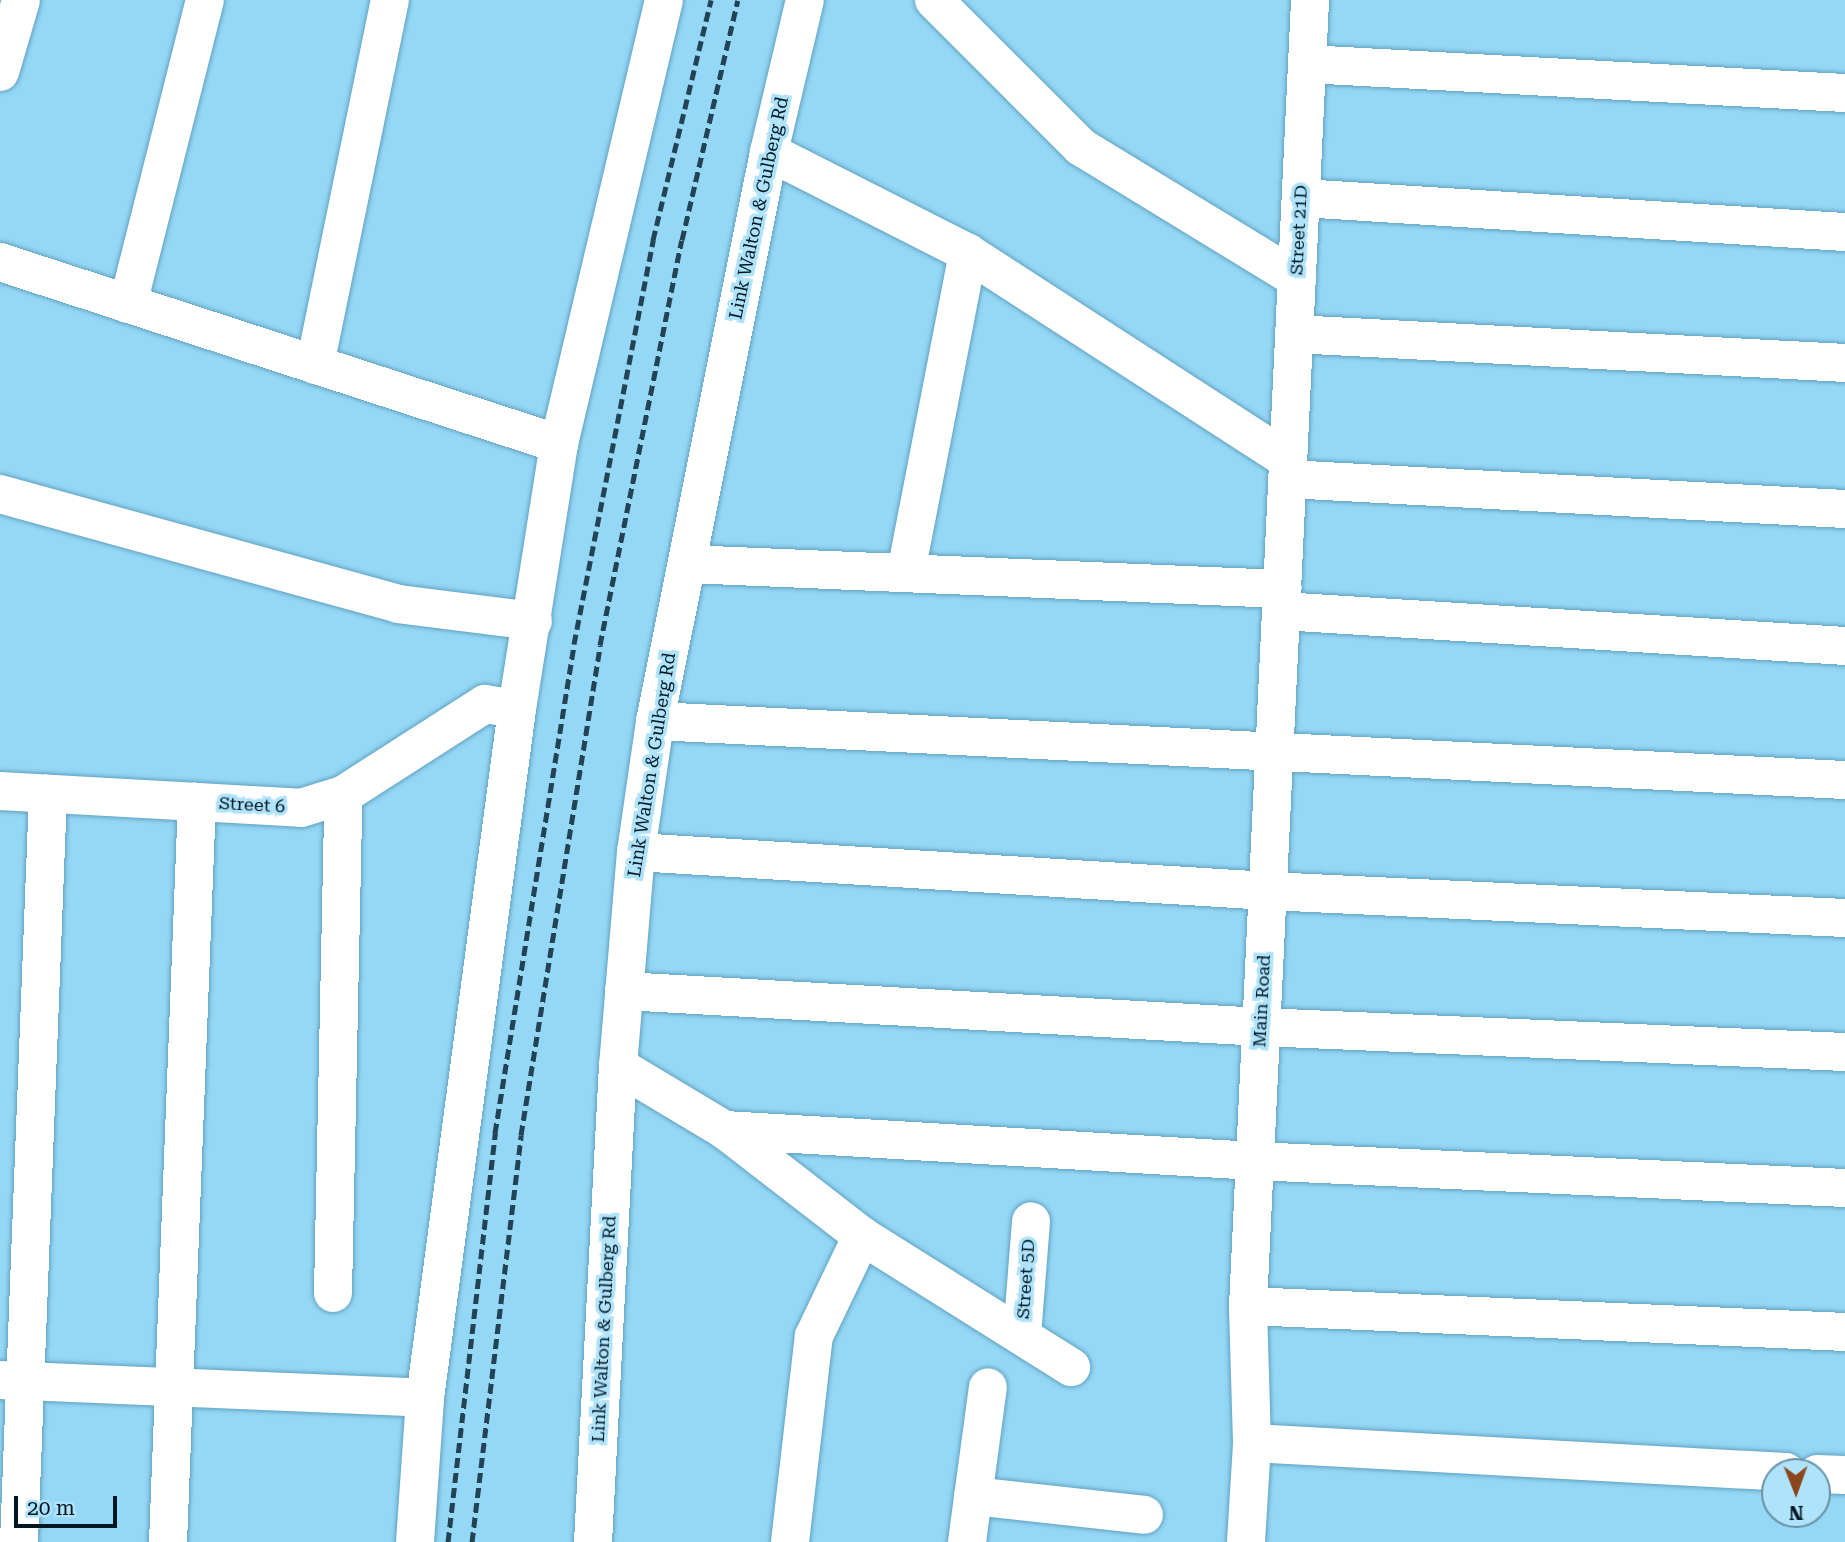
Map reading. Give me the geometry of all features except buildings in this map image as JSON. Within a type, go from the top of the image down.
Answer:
[{"type":"street","points":[[0,72],[21,0]]},
{"type":"street","points":[[128,304],[205,0]]},
{"type":"street","points":[[314,365],[390,0]]},
{"type":"street","points":[[415,1542],[425,1398],[517,709],[559,444],[664,0]]},
{"type":"street","name":"Link Walton & Gulberg Rd","points":[[593,1542],[618,1066],[636,852],[655,721],[769,152],[805,0]]},
{"type":"street","points":[[934,0],[1081,147],[1297,279]]},
{"type":"street","name":"Street 21D","points":[[1288,469],[1310,0]]},
{"type":"street","points":[[1307,64],[1845,93]]},
{"type":"street","points":[[769,152],[968,253],[1288,469],[1845,509]]},
{"type":"street","points":[[1301,198],[1845,232]]},
{"type":"street","points":[[906,572],[968,253]]},
{"type":"street","points":[[0,262],[559,444]]},
{"type":"street","points":[[1294,334],[1845,363]]},
{"type":"street","name":"Main Road","points":[[1246,1542],[1252,1443],[1248,1306],[1288,469]]},
{"type":"street","points":[[0,494],[398,604],[533,621]]},
{"type":"street","points":[[687,564],[906,572],[1845,646]]},
{"type":"street","name":"Street 6","points":[[0,791],[301,808],[343,795],[485,704],[517,709]]},
{"type":"street","points":[[655,721],[1274,754],[1845,780]]},
{"type":"street","points":[[19,1542],[12,1381],[48,793]]},
{"type":"street","points":[[333,1293],[343,795]]},
{"type":"street","points":[[168,1542],[197,802]]},
{"type":"street","points":[[636,852],[1268,891],[1845,918]]},
{"type":"street","points":[[624,992],[1261,1027],[1845,1052]]},
{"type":"street","points":[[618,1066],[725,1130],[862,1236],[1071,1367]]},
{"type":"street","points":[[725,1130],[1255,1161],[1845,1188]]},
{"type":"street","name":"Street 5D","points":[[1022,1336],[1031,1221]]},
{"type":"street","points":[[790,1542],[814,1336],[862,1236]]},
{"type":"street","points":[[1248,1306],[1845,1332]]},
{"type":"street","points":[[12,1381],[425,1398]]},
{"type":"street","points":[[967,1542],[988,1387]]},
{"type":"street","points":[[1252,1443],[1761,1471]]},
{"type":"street","points":[[973,1496],[1144,1515]]},
{"type":"railway","points":[[448,1542],[495,1133],[574,644],[653,240],[711,0]]},
{"type":"railway","points":[[472,1542],[521,1135],[600,645],[682,240],[738,0]]}]
